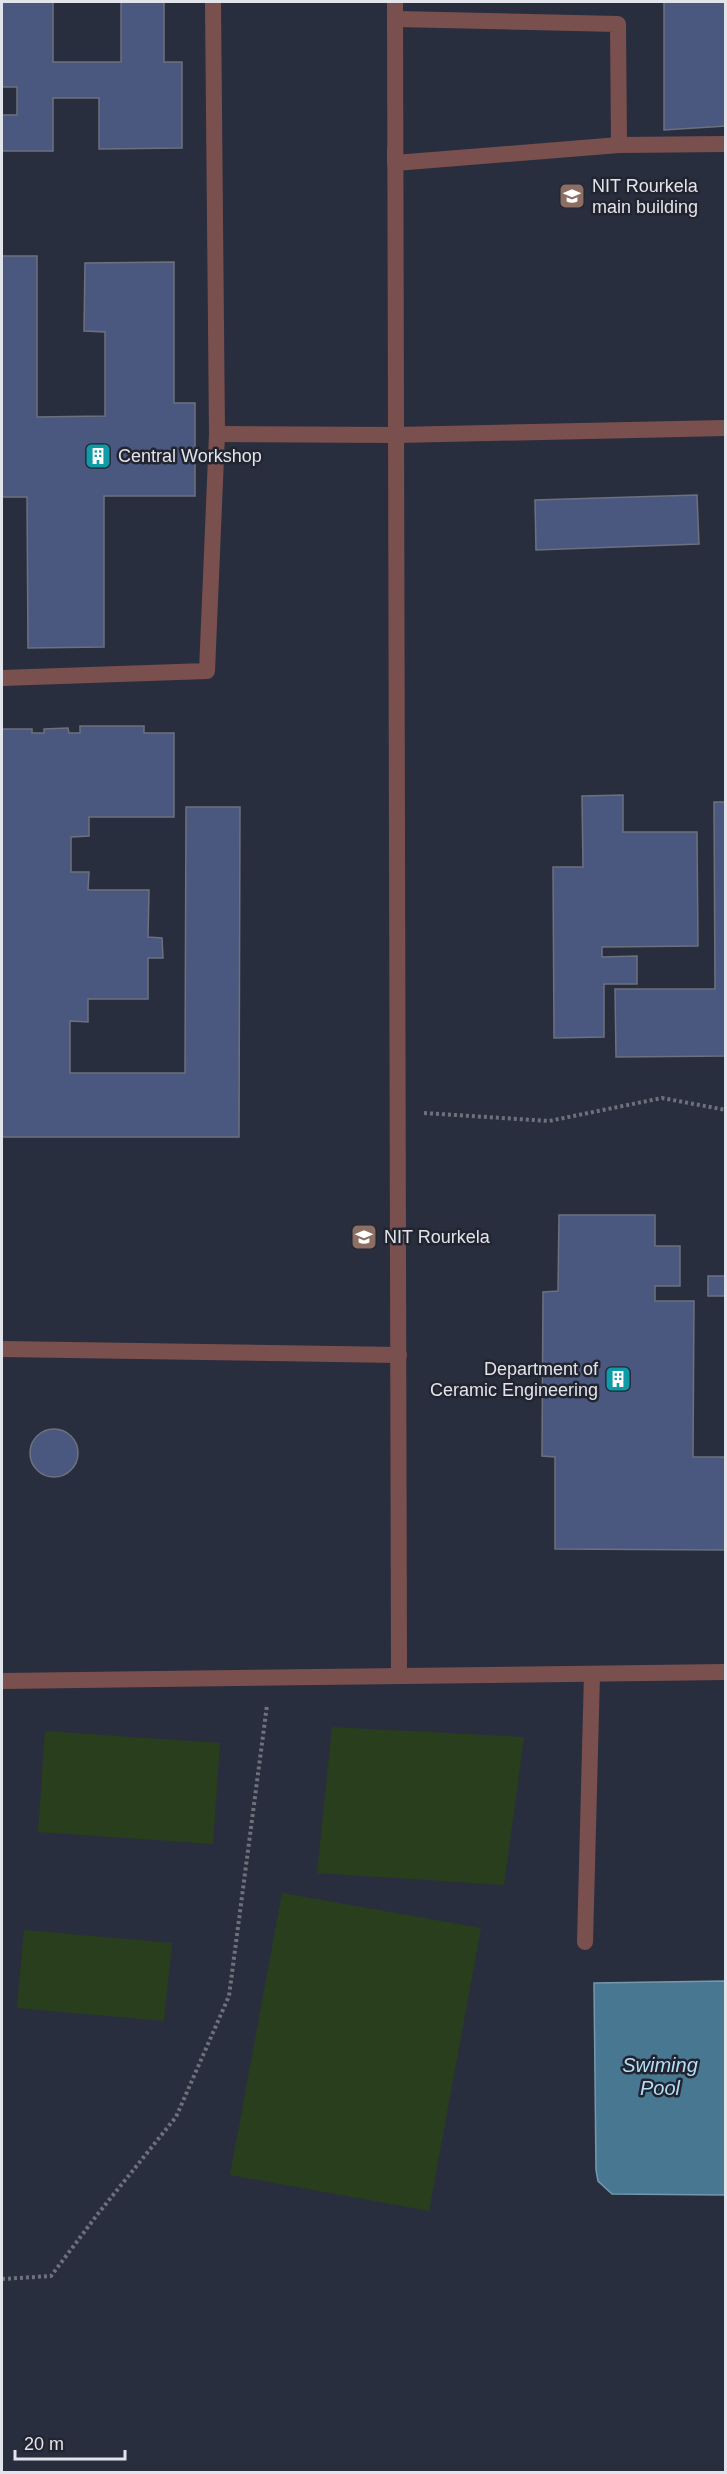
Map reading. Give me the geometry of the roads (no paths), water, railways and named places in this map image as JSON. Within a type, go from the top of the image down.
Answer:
[{"type":"street","points":[[2,678],[207,670],[218,434],[213,2]]},
{"type":"street","points":[[395,2],[399,1676]]},
{"type":"street","points":[[395,19],[618,24],[619,145]]},
{"type":"street","points":[[395,163],[619,145],[726,144]]},
{"type":"street","points":[[218,434],[396,435],[726,428]]},
{"type":"street","points":[[2,1349],[399,1355]]},
{"type":"street","points":[[2,1680],[726,1672]]},
{"type":"street","points":[[585,1942],[592,1674]]},
{"type":"water","name":"Swiming Pool","points":[[725,1981],[725,2195],[612,2194],[598,2181],[596,2170],[594,1983]]},
{"type":"place","name":"NIT Rourkela main building","points":[[572,196]]},
{"type":"place","name":"Central Workshop","points":[[98,456]]},
{"type":"place","name":"NIT Rourkela","points":[[364,1237]]},
{"type":"place","name":"Department of Ceramic Engineering","points":[[618,1379]]}]
